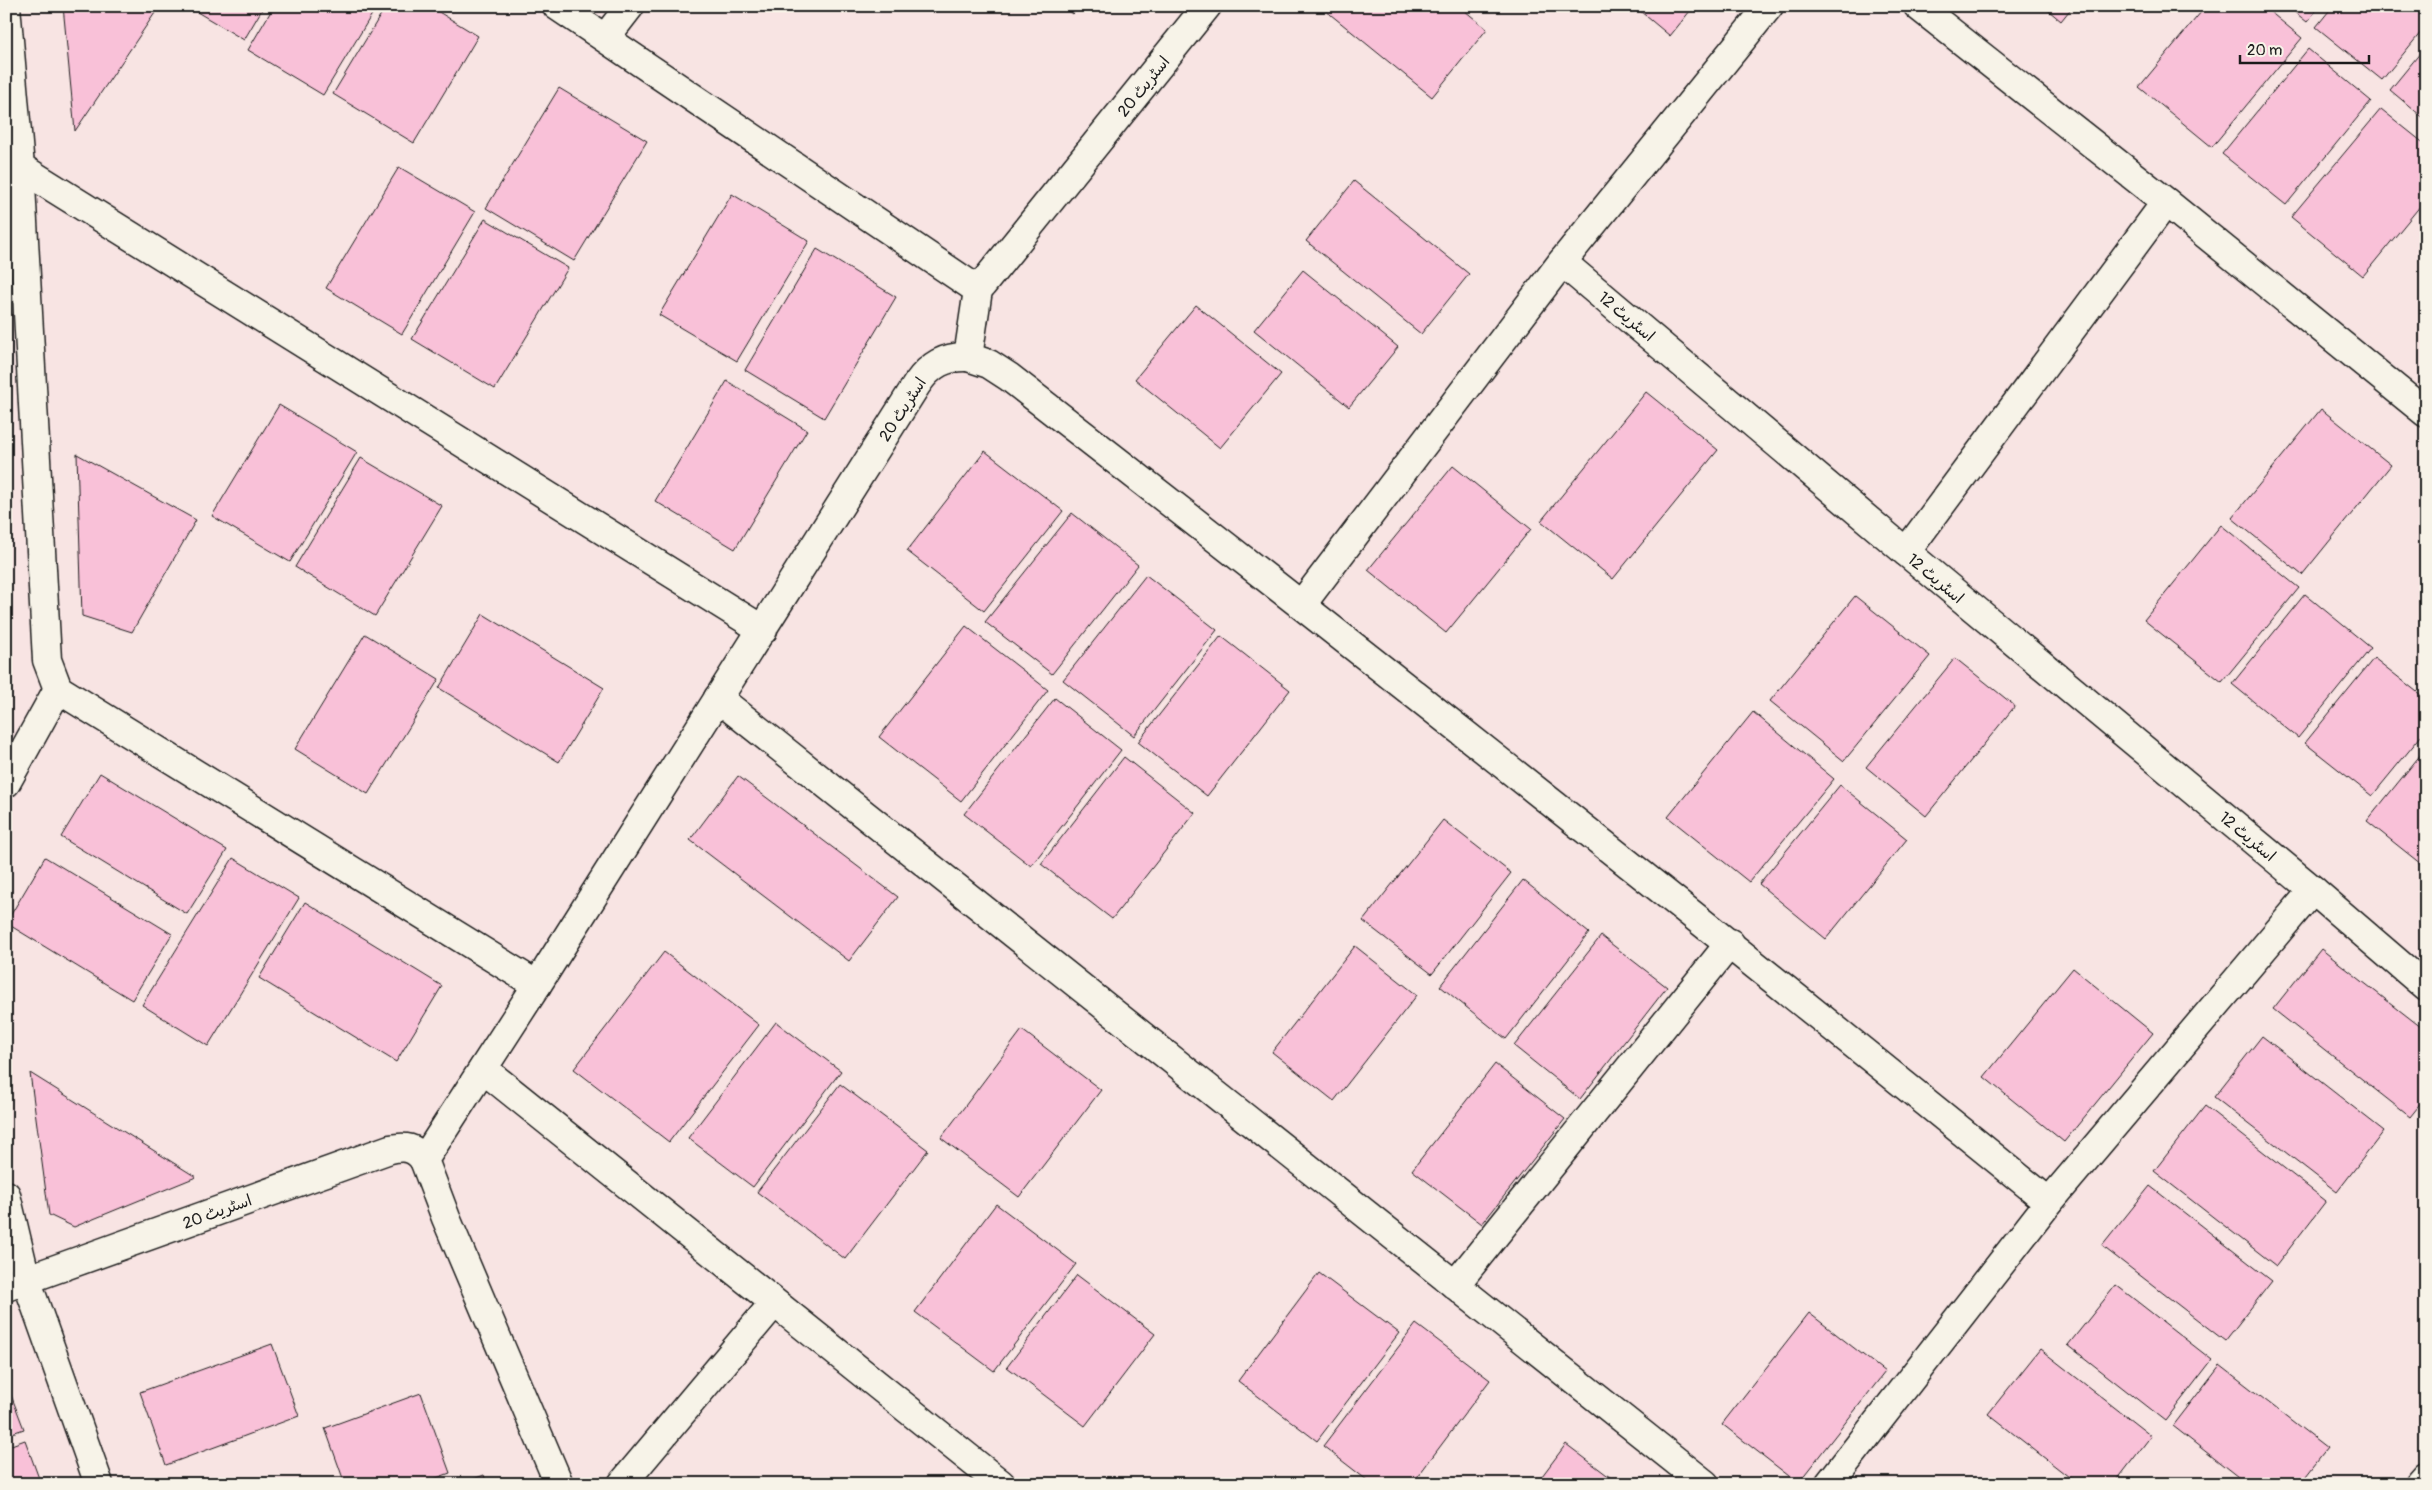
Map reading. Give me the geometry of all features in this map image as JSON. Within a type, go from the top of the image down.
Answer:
[{"type":"street","points":[[6,6],[20,167],[47,660],[58,689],[538,985]]},
{"type":"street","points":[[557,6],[606,37],[978,290],[968,357],[989,364],[1009,377],[1302,604],[1730,943],[2049,1202]]},
{"type":"street","points":[[606,37],[630,6]]},
{"type":"street","name":"اسٹریٹ 20","points":[[978,290],[1207,6]]},
{"type":"street","points":[[1302,604],[1562,262],[1769,6]]},
{"type":"street","points":[[1918,6],[2166,202],[2426,413]]},
{"type":"street","points":[[20,167],[763,630]]},
{"type":"street","points":[[1906,552],[2166,202]]},
{"type":"street","name":"اسٹریٹ 12","points":[[1562,262],[1906,552],[2314,890],[2426,987]]},
{"type":"street","name":"اسٹریٹ 20","points":[[16,1283],[390,1149],[402,1146],[411,1148],[419,1152],[424,1160],[538,985],[926,371],[940,362],[956,356],[968,357]]},
{"type":"street","points":[[6,783],[58,689]]},
{"type":"street","points":[[718,698],[1705,1484]]},
{"type":"street","points":[[1829,1484],[2049,1202],[2314,890]]},
{"type":"street","points":[[1455,1285],[1730,943]]},
{"type":"street","points":[[483,1070],[1002,1484]]},
{"type":"street","points":[[424,1160],[446,1218],[560,1484]]},
{"type":"street","points":[[6,1195],[16,1283],[99,1484]]},
{"type":"street","points":[[622,1484],[774,1303]]},
{"type":"street","points":[[2420,1484],[2426,1476]]},
{"type":"building","points":[[63,6],[159,7],[75,131]]},
{"type":"building","points":[[187,6],[264,6],[244,40]]},
{"type":"building","points":[[274,6],[377,6],[323,95],[248,50]]},
{"type":"building","points":[[386,6],[429,6],[478,36],[414,143],[333,94]]},
{"type":"building","points":[[1063,6],[1080,6],[1073,14]]},
{"type":"building","points":[[1320,6],[1459,6],[1487,29],[1432,97]]},
{"type":"building","points":[[1634,6],[1694,6],[1670,36]]},
{"type":"building","points":[[2043,6],[2073,6],[2061,21]]},
{"type":"building","points":[[2206,6],[2263,6],[2302,38],[2212,147],[2139,87]]},
{"type":"building","points":[[2287,6],[2320,6],[2307,22]]},
{"type":"building","points":[[2333,6],[2426,6],[2426,26],[2382,80],[2316,27]]},
{"type":"building","points":[[2426,46],[2426,120],[2390,90]]},
{"type":"building","points":[[2308,49],[2371,101],[2286,205],[2222,154]]},
{"type":"building","points":[[559,88],[647,141],[574,261],[486,208]]},
{"type":"building","points":[[2381,109],[2426,145],[2426,199],[2363,276],[2291,217]]},
{"type":"building","points":[[399,167],[475,212],[402,334],[326,288]]},
{"type":"building","points":[[1354,181],[1469,274],[1421,334],[1306,241]]},
{"type":"building","points":[[732,194],[809,241],[737,361],[659,315]]},
{"type":"building","points":[[485,219],[568,268],[495,389],[412,339]]},
{"type":"building","points":[[817,249],[896,297],[824,418],[745,370]]},
{"type":"building","points":[[1303,270],[1398,347],[1349,407],[1254,330]]},
{"type":"building","points":[[1196,305],[1281,374],[1220,448],[1135,379]]},
{"type":"building","points":[[727,381],[807,430],[735,549],[655,501]]},
{"type":"building","points":[[1646,392],[1718,450],[1613,579],[1541,521]]},
{"type":"building","points":[[279,405],[357,452],[290,562],[212,516]]},
{"type":"building","points":[[2321,409],[2391,465],[2302,575],[2232,518]]},
{"type":"building","points":[[985,451],[1063,511],[984,611],[907,551]]},
{"type":"building","points":[[77,454],[196,520],[132,632],[82,616]]},
{"type":"building","points":[[361,458],[442,506],[375,616],[295,567]]},
{"type":"building","points":[[1453,466],[1531,529],[1446,633],[1368,570]]},
{"type":"building","points":[[1072,513],[1138,565],[1052,674],[985,622]]},
{"type":"building","points":[[2221,525],[2299,588],[2222,682],[2144,620]]},
{"type":"building","points":[[1146,575],[1217,630],[1134,736],[1063,680]]},
{"type":"building","points":[[2305,594],[2371,648],[2298,738],[2232,684]]},
{"type":"building","points":[[1855,596],[1930,656],[1844,761],[1770,701]]},
{"type":"building","points":[[483,614],[604,688],[559,762],[439,688]]},
{"type":"building","points":[[966,626],[1048,690],[961,801],[879,737]]},
{"type":"building","points":[[365,634],[439,679],[368,794],[295,749]]},
{"type":"building","points":[[1221,636],[1290,690],[1207,796],[1138,742]]},
{"type":"building","points":[[1955,658],[2015,706],[1926,816],[1866,767]]},
{"type":"building","points":[[2374,658],[2426,699],[2426,730],[2372,796],[2305,743]]},
{"type":"building","points":[[1055,698],[1121,750],[1031,866],[964,814]]},
{"type":"building","points":[[1753,712],[1834,779],[1749,882],[1668,817]]},
{"type":"building","points":[[2426,748],[2426,868],[2367,821]]},
{"type":"building","points":[[1124,757],[1195,813],[1112,919],[1041,864]]},
{"type":"building","points":[[100,773],[227,850],[187,914],[61,837]]},
{"type":"building","points":[[738,776],[898,897],[849,961],[690,840]]},
{"type":"building","points":[[1840,785],[1907,839],[1826,939],[1759,884]]},
{"type":"building","points":[[1443,820],[1511,873],[1432,974],[1363,921]]},
{"type":"building","points":[[45,857],[172,934],[132,1000],[6,923]]},
{"type":"building","points":[[233,858],[299,898],[208,1046],[142,1005]]},
{"type":"building","points":[[1523,880],[1589,933],[1506,1039],[1440,986]]},
{"type":"building","points":[[305,902],[442,986],[396,1062],[259,978]]},
{"type":"building","points":[[1601,936],[1667,987],[1580,1099],[1514,1046]]},
{"type":"building","points":[[1355,946],[1417,995],[1334,1101],[1272,1052]]},
{"type":"building","points":[[2321,949],[2426,1031],[2426,1097],[2410,1117],[2273,1009]]},
{"type":"building","points":[[664,952],[759,1025],[669,1142],[574,1069]]},
{"type":"building","points":[[2073,968],[2153,1033],[2064,1142],[1984,1077]]},
{"type":"building","points":[[776,1022],[841,1071],[753,1187],[688,1138]]},
{"type":"building","points":[[1022,1030],[1101,1090],[1019,1197],[941,1138]]},
{"type":"building","points":[[2262,1036],[2384,1131],[2337,1192],[2214,1097]]},
{"type":"building","points":[[1495,1064],[1565,1119],[1482,1224],[1412,1170]]},
{"type":"building","points":[[30,1073],[196,1177],[74,1227],[49,1215]]},
{"type":"building","points":[[840,1084],[928,1150],[845,1259],[757,1192]]},
{"type":"building","points":[[2205,1106],[2326,1201],[2276,1266],[2154,1171]]},
{"type":"building","points":[[2150,1186],[2272,1281],[2225,1341],[2102,1246]]},
{"type":"building","points":[[996,1204],[1076,1264],[994,1371],[915,1312]]},
{"type":"building","points":[[1319,1273],[1399,1333],[1317,1441],[1238,1381]]},
{"type":"building","points":[[1077,1275],[1155,1334],[1085,1426],[1007,1367]]},
{"type":"building","points":[[2116,1285],[2212,1360],[2165,1421],[2068,1345]]},
{"type":"building","points":[[1809,1313],[1885,1372],[1798,1483],[1722,1424]]},
{"type":"building","points":[[1416,1324],[1490,1380],[1412,1484],[1372,1484],[1323,1446]]},
{"type":"building","points":[[272,1344],[299,1416],[166,1465],[140,1392]]},
{"type":"building","points":[[2040,1349],[2151,1436],[2114,1484],[2078,1484],[1988,1414]]},
{"type":"building","points":[[2220,1365],[2327,1448],[2299,1484],[2247,1484],[2173,1426]]},
{"type":"building","points":[[6,1382],[24,1429],[6,1435]]},
{"type":"building","points":[[421,1393],[450,1473],[420,1484],[345,1484],[325,1428]]},
{"type":"building","points":[[25,1440],[41,1484],[6,1484],[6,1447]]},
{"type":"building","points":[[1566,1444],[1619,1484],[1536,1484]]},
{"type":"building","points":[[484,1475],[487,1484],[460,1484]]}]
